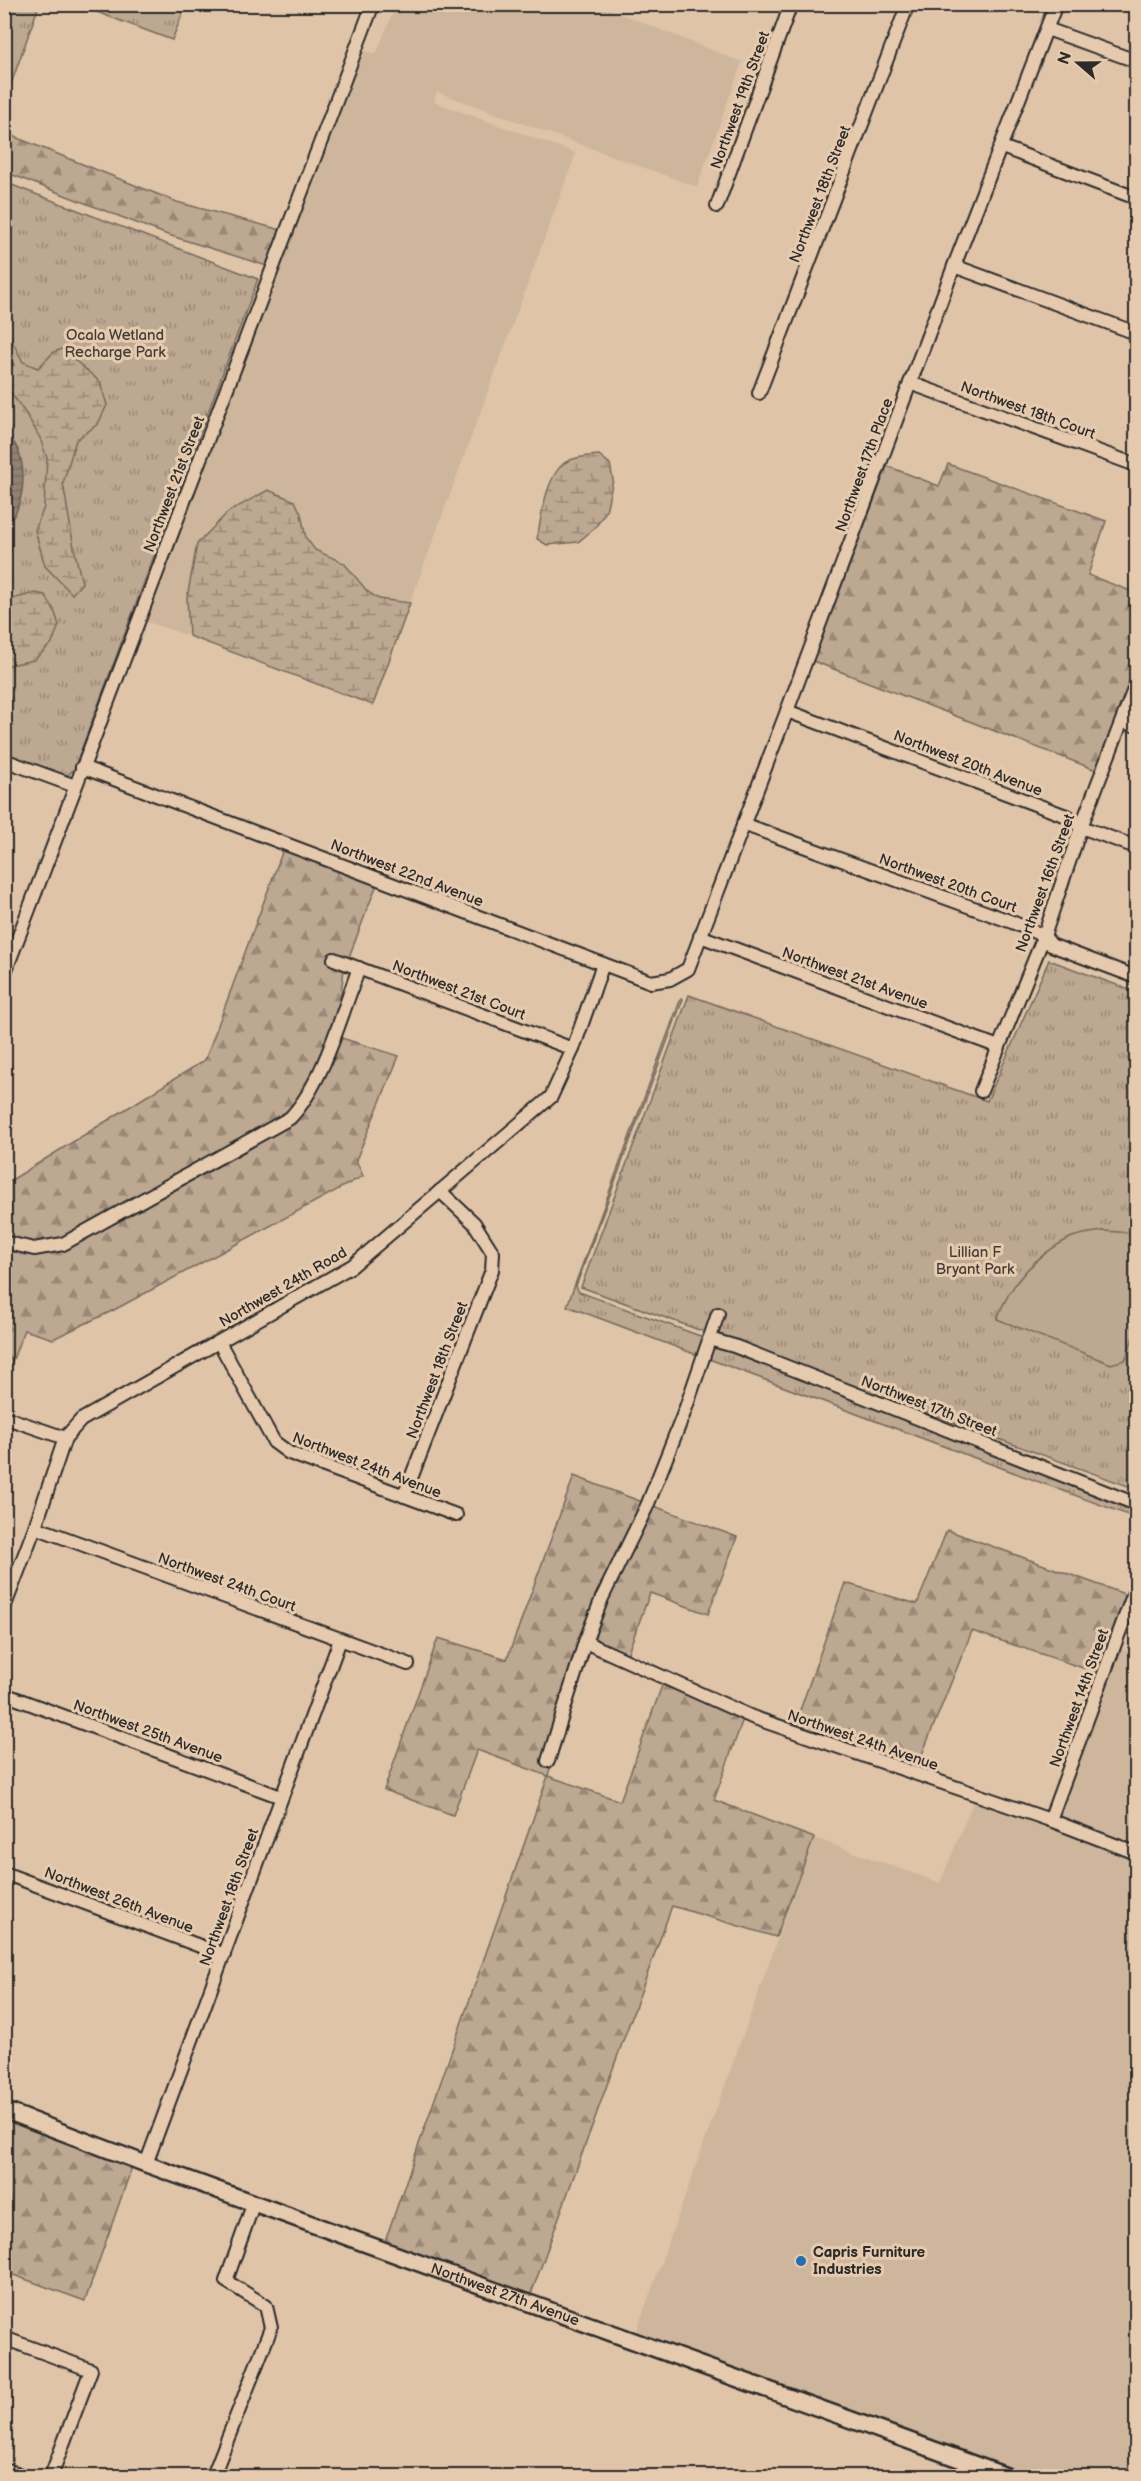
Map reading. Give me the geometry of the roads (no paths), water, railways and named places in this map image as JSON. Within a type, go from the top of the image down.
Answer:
[{"type":"street","name":"Northwest 21st Street","points":[[4,975],[373,4]]},
{"type":"street","name":"Northwest 19th Street","points":[[717,206],[791,4]]},
{"type":"street","name":"Northwest 18th Street","points":[[759,393],[908,4]]},
{"type":"street","name":"Northwest 17th Place","points":[[700,936],[1056,4]]},
{"type":"street","points":[[1047,28],[1137,61]]},
{"type":"street","points":[[1002,147],[1137,198]]},
{"type":"street","points":[[954,266],[1137,333]]},
{"type":"street","name":"Northwest 18th Court","points":[[910,383],[1137,465]]},
{"type":"street","name":"Northwest 16th Street","points":[[981,1091],[1044,936],[1081,827],[1137,684]]},
{"type":"street","name":"Northwest 20th Avenue","points":[[787,711],[1069,817],[1081,827],[1137,848]]},
{"type":"street","points":[[1122,721],[1137,726]]},
{"type":"street","points":[[4,760],[75,786]]},
{"type":"street","name":"Northwest 22nd Avenue","points":[[82,767],[651,982],[670,979],[688,969],[700,936]]},
{"type":"street","name":"Northwest 20th Court","points":[[743,824],[1012,922],[1044,936],[1051,945],[1137,977]]},
{"type":"street","name":"Northwest 21st Avenue","points":[[700,936],[999,1047]]},
{"type":"street","name":"Northwest 21st Court","points":[[334,959],[573,1049]]},
{"type":"street","name":"Northwest 24th Road","points":[[65,1438],[81,1420],[352,1266],[550,1097],[573,1049],[603,964]]},
{"type":"street","points":[[4,1242],[34,1249],[63,1244],[290,1118],[302,1105],[315,1083],[358,968]]},
{"type":"street","name":"Northwest 18th Street","points":[[404,1496],[492,1270],[493,1252],[474,1223],[440,1191]]},
{"type":"street","points":[[548,1761],[585,1642],[602,1598],[647,1506],[684,1413],[718,1314]]},
{"type":"street","name":"Northwest 17th Street","points":[[709,1339],[734,1346],[1137,1504]]},
{"type":"street","name":"Northwest 24th Avenue","points":[[219,1342],[274,1442],[289,1453],[456,1515]]},
{"type":"street","points":[[4,1417],[65,1438],[35,1527],[4,1608]]},
{"type":"street","name":"Northwest 24th Court","points":[[35,1527],[408,1664]]},
{"type":"street","name":"Northwest 14th Street","points":[[1050,1820],[1137,1587]]},
{"type":"street","name":"Northwest 18th Street","points":[[146,2164],[340,1640]]},
{"type":"street","name":"Northwest 24th Avenue","points":[[585,1642],[752,1717],[1050,1820],[1137,1853]]},
{"type":"street","name":"Northwest 25th Avenue","points":[[4,1694],[281,1797]]},
{"type":"street","name":"Northwest 26th Avenue","points":[[4,1873],[224,1955]]},
{"type":"street","name":"Northwest 27th Avenue","points":[[4,2110],[146,2164],[1006,2476]]},
{"type":"street","points":[[213,2476],[271,2328],[266,2306],[226,2281],[254,2202]]},
{"type":"street","points":[[4,2338],[91,2370],[51,2476]]},
{"type":"street","points":[[4,2469],[24,2476]]},
{"type":"waterway","points":[[4,342],[13,365]]},
{"type":"place","name":"Capris Furniture Industries","points":[[801,2261]]},
{"type":"park label","name":"Ocala Wetland Recharge Park","points":[[115,344]]},
{"type":"park label","name":"Lillian F Bryant Park","points":[[975,1260]]}]
